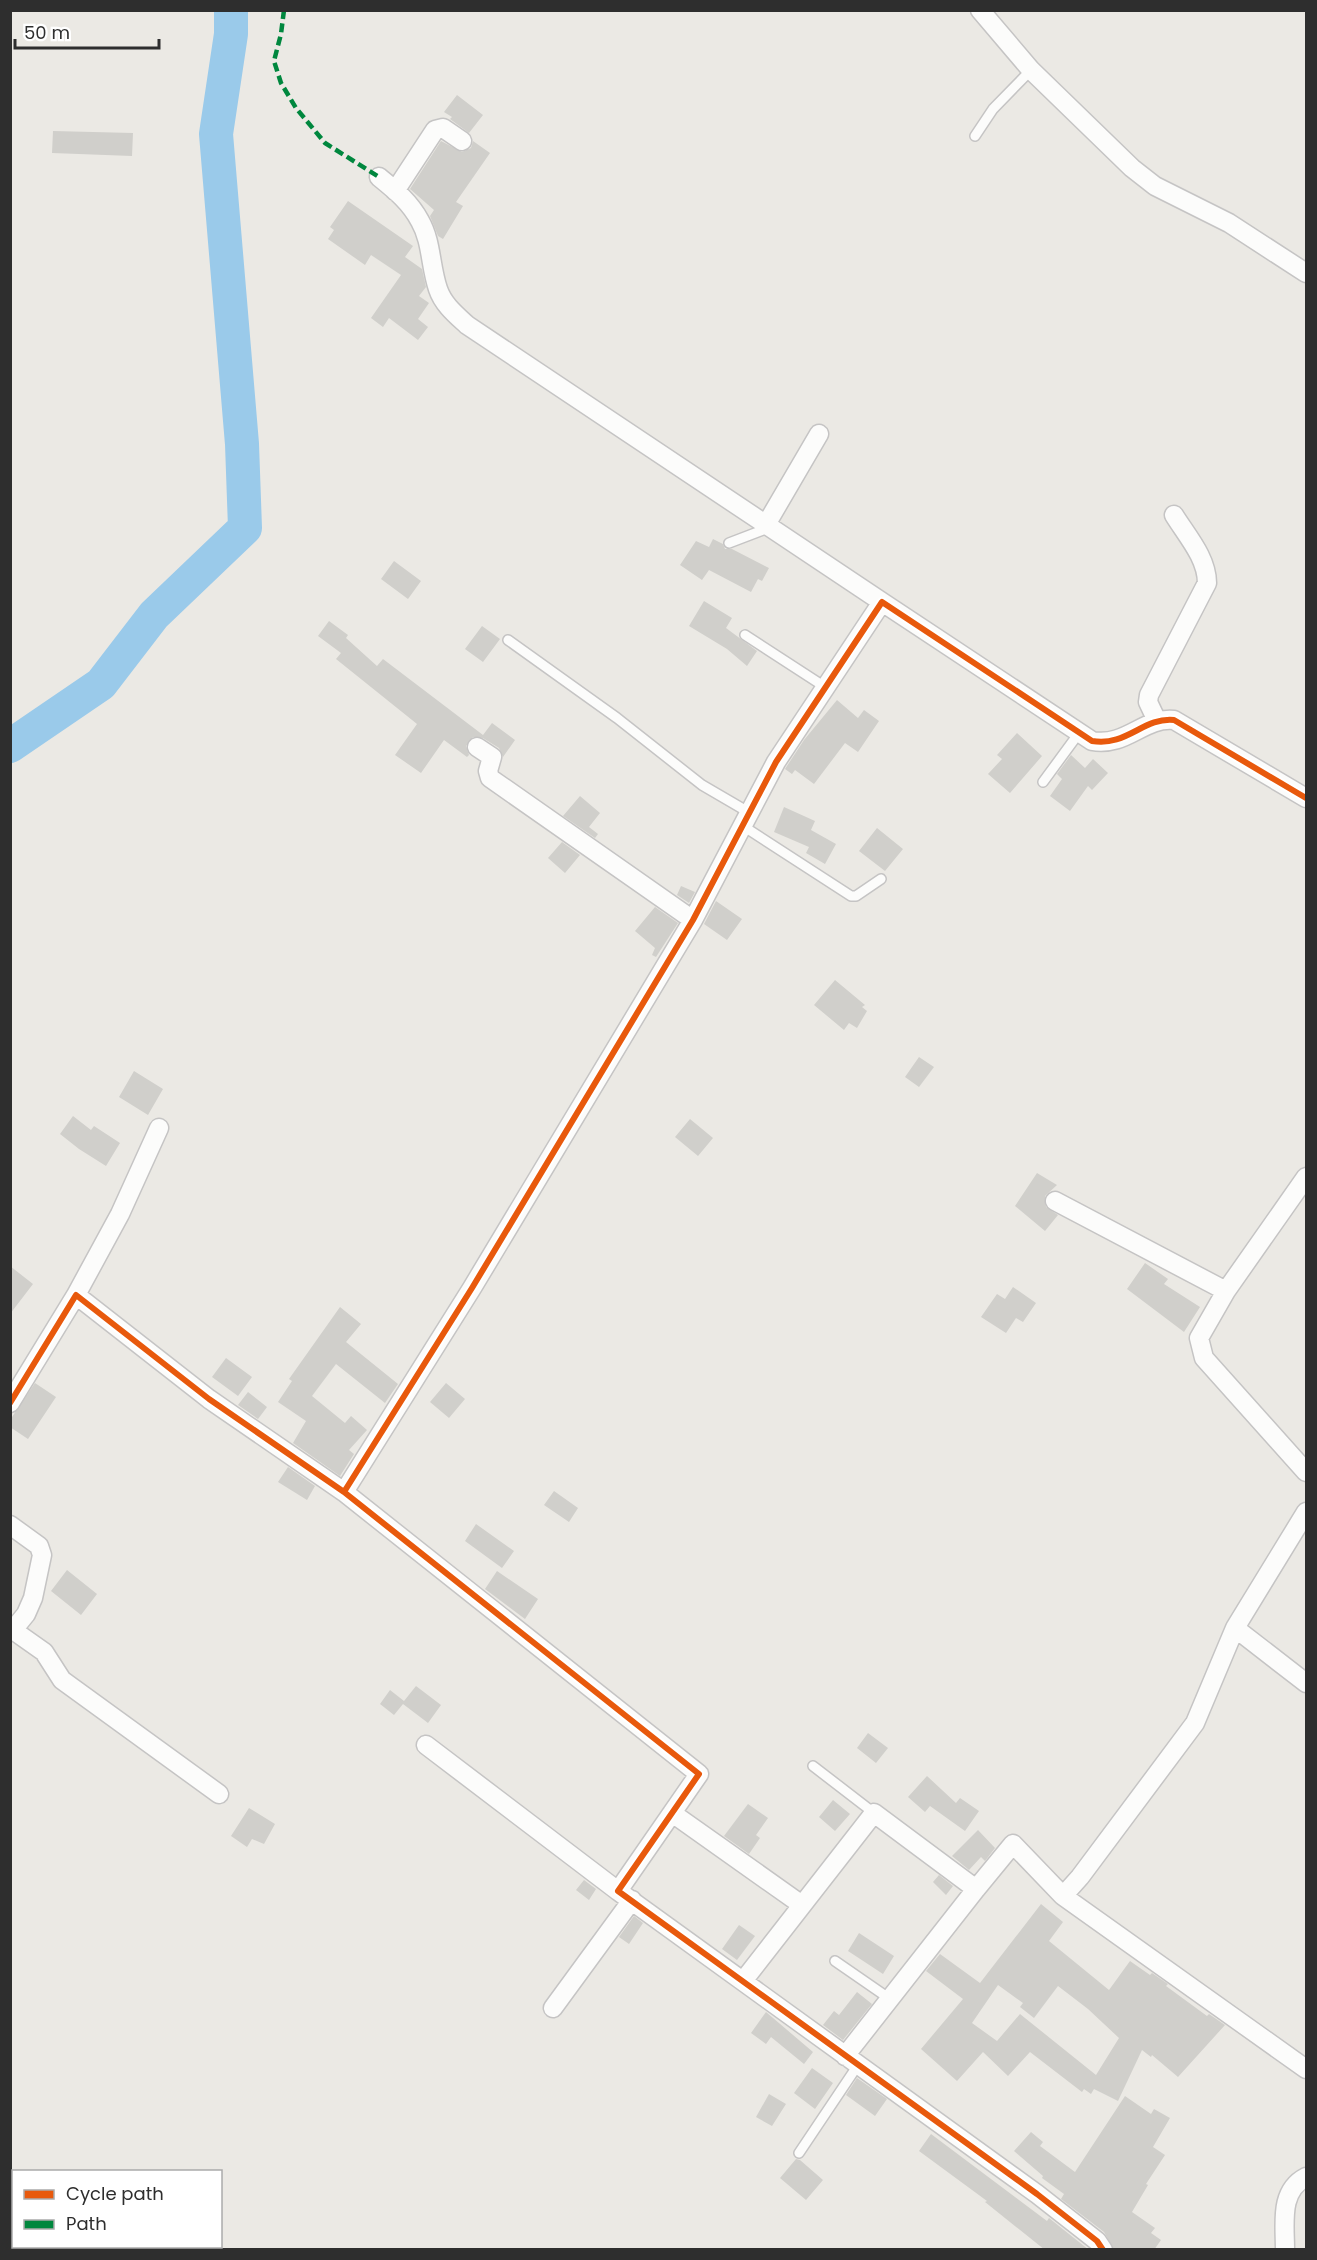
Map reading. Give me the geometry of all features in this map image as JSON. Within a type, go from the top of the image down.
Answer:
[{"type":"street","points":[[980,10],[1031,70],[1132,168],[1155,186],[1229,223],[1306,273]]},
{"type":"street","points":[[395,191],[435,130],[443,128],[462,141]]},
{"type":"street","points":[[379,177],[408,202],[421,222],[430,245],[438,289],[447,307],[460,319],[882,602],[1092,741],[1104,743],[1119,740],[1157,721],[1173,720],[1306,798]]},
{"type":"street","points":[[769,525],[819,434]]},
{"type":"street","points":[[1157,721],[1150,710],[1149,695],[1207,583],[1207,573],[1202,559],[1174,515]]},
{"type":"street","points":[[344,1492],[472,1288],[693,920],[776,762],[882,602]]},
{"type":"street","points":[[477,747],[492,757],[488,771],[490,778],[693,920]]},
{"type":"street","points":[[10,1403],[76,1294],[120,1214],[159,1128]]},
{"type":"street","points":[[1306,1177],[1226,1291],[1199,1338],[1204,1358],[1306,1472]]},
{"type":"street","points":[[1055,1200],[1226,1291]]},
{"type":"street","points":[[76,1294],[209,1399],[344,1492],[699,1774],[672,1813],[625,1895],[553,2008]]},
{"type":"street","points":[[1063,1896],[1080,1877],[1195,1723],[1235,1628],[1306,1512]]},
{"type":"street","points":[[10,1525],[39,1546],[42,1556],[33,1598],[26,1614],[12,1629],[44,1653],[62,1680],[219,1794]]},
{"type":"street","points":[[1235,1628],[1306,1683]]},
{"type":"street","points":[[426,1745],[625,1895],[1037,2193],[1097,2241],[1103,2250]]},
{"type":"street","points":[[672,1813],[802,1905]]},
{"type":"street","points":[[743,1981],[874,1813],[976,1889]]},
{"type":"street","points":[[852,2061],[890,1999],[1013,1844],[1063,1896],[1306,2069]]},
{"type":"street","points":[[1285,2250],[1286,2198],[1296,2183],[1306,2177]]},
{"type":"lane","points":[[975,136],[993,109],[1031,70]]},
{"type":"lane","points":[[729,543],[769,525]]},
{"type":"lane","points":[[745,635],[825,687]]},
{"type":"lane","points":[[508,639],[617,717],[746,819],[851,896],[856,896],[881,879]]},
{"type":"lane","points":[[1043,782],[1079,732]]},
{"type":"lane","points":[[813,1766],[874,1813]]},
{"type":"lane","points":[[835,1961],[890,1999]]},
{"type":"lane","points":[[799,2153],[852,2061]]},
{"type":"building","points":[[457,95],[483,115],[469,133],[444,112]]},
{"type":"building","points":[[53,131],[133,133],[132,156],[52,153]]},
{"type":"building","points":[[441,141],[462,152],[471,148],[473,141],[490,153],[456,202],[463,206],[443,239],[438,236],[430,216],[434,210],[410,189]]},
{"type":"building","points":[[348,201],[413,246],[405,257],[422,269],[426,287],[419,296],[429,303],[418,319],[428,327],[418,340],[389,318],[383,327],[371,318],[401,275],[371,255],[365,265],[328,239],[334,230],[330,227]]},
{"type":"building","points":[[713,539],[723,544],[725,549],[732,549],[769,568],[762,581],[758,579],[751,592],[709,570],[702,580],[680,565],[696,541],[709,547]]},
{"type":"building","points":[[394,561],[421,581],[408,599],[381,579]]},
{"type":"building","points":[[704,601],[732,618],[726,628],[757,651],[747,666],[727,649],[689,626]]},
{"type":"building","points":[[329,621],[348,635],[346,638],[377,666],[383,659],[483,735],[492,723],[515,740],[503,757],[499,748],[483,738],[473,737],[466,746],[469,755],[467,757],[444,740],[421,773],[395,755],[417,724],[336,659],[341,653],[318,636]]},
{"type":"building","points":[[482,626],[500,639],[483,662],[465,649]]},
{"type":"building","points":[[837,700],[858,718],[864,710],[879,721],[858,752],[845,743],[814,784],[795,770],[792,774],[785,769],[804,740]]},
{"type":"building","points":[[1017,733],[1042,756],[1010,793],[988,774],[1002,759],[997,755]]},
{"type":"building","points":[[1071,755],[1085,768],[1093,759],[1108,773],[1092,790],[1088,786],[1070,811],[1050,796],[1062,779],[1057,774]]},
{"type":"building","points":[[580,796],[600,813],[589,827],[598,834],[595,838],[563,816]]},
{"type":"building","points":[[784,807],[815,821],[811,830],[836,844],[825,864],[806,853],[809,847],[774,832]]},
{"type":"building","points":[[877,828],[903,849],[885,871],[859,851]]},
{"type":"building","points":[[562,842],[580,855],[565,873],[548,858]]},
{"type":"building","points":[[681,886],[695,892],[689,903],[677,895]]},
{"type":"building","points":[[716,901],[742,919],[727,940],[704,924]]},
{"type":"building","points":[[655,907],[678,923],[656,957],[652,955],[655,948],[635,931]]},
{"type":"building","points":[[835,980],[865,1005],[862,1007],[867,1011],[857,1028],[849,1023],[844,1030],[814,1005]]},
{"type":"building","points":[[919,1057],[934,1067],[919,1087],[905,1077]]},
{"type":"building","points":[[134,1071],[163,1089],[148,1115],[119,1097]]},
{"type":"building","points":[[73,1116],[91,1130],[94,1126],[120,1143],[106,1166],[60,1134]]},
{"type":"building","points":[[690,1119],[713,1138],[698,1156],[675,1137]]},
{"type":"building","points":[[1037,1173],[1057,1185],[1045,1196],[1046,1207],[1058,1215],[1045,1231],[1015,1206]]},
{"type":"building","points":[[1145,1263],[1168,1279],[1164,1284],[1200,1307],[1184,1332],[1127,1289]]},
{"type":"building","points":[[10,1266],[33,1284],[10,1314]]},
{"type":"building","points":[[1013,1287],[1036,1303],[1023,1322],[1016,1318],[1006,1333],[981,1317],[997,1294],[1005,1299]]},
{"type":"building","points":[[340,1307],[361,1324],[346,1342],[398,1384],[385,1403],[336,1364],[312,1396],[345,1423],[351,1416],[367,1430],[349,1450],[354,1454],[340,1476],[293,1443],[306,1421],[278,1402],[292,1381],[289,1379]]},
{"type":"building","points":[[226,1358],[252,1377],[238,1396],[212,1377]]},
{"type":"building","points":[[35,1383],[56,1397],[28,1439],[10,1427],[10,1420]]},
{"type":"building","points":[[446,1383],[465,1399],[449,1418],[430,1402]]},
{"type":"building","points":[[248,1392],[267,1407],[258,1419],[238,1405]]},
{"type":"building","points":[[288,1467],[315,1486],[307,1500],[278,1482]]},
{"type":"building","points":[[554,1491],[578,1508],[569,1522],[544,1505]]},
{"type":"building","points":[[476,1524],[514,1551],[502,1568],[465,1541]]},
{"type":"building","points":[[67,1570],[97,1594],[81,1615],[51,1591]]},
{"type":"building","points":[[497,1571],[538,1599],[525,1619],[485,1589]]},
{"type":"building","points":[[416,1686],[441,1705],[428,1723],[403,1704],[394,1715],[380,1704],[390,1690],[404,1701]]},
{"type":"building","points":[[868,1733],[888,1748],[876,1763],[857,1748]]},
{"type":"building","points":[[927,1776],[956,1803],[960,1798],[979,1811],[965,1831],[930,1806],[925,1812],[908,1797]]},
{"type":"building","points":[[833,1800],[850,1814],[835,1831],[819,1817]]},
{"type":"building","points":[[748,1804],[768,1818],[756,1835],[760,1838],[749,1854],[724,1836]]},
{"type":"building","points":[[249,1808],[275,1824],[264,1844],[252,1839],[247,1847],[231,1836]]},
{"type":"building","points":[[978,1830],[995,1848],[985,1861],[981,1857],[969,1870],[952,1856]]},
{"type":"building","points":[[939,1875],[953,1886],[946,1895],[933,1882]]},
{"type":"building","points":[[584,1880],[596,1889],[589,1900],[576,1890]]},
{"type":"building","points":[[1041,1904],[1063,1922],[1049,1941],[1109,1990],[1130,1961],[1168,1984],[1166,1986],[1207,2016],[1209,2014],[1225,2025],[1178,2077],[1152,2055],[1151,2057],[1142,2050],[1118,2101],[1094,2089],[1091,2094],[1084,2089],[1082,2092],[1030,2052],[1008,2076],[983,2052],[957,2081],[921,2049],[963,1999],[926,1971],[940,1954],[980,1983]],"holes":[[[998,1985],[1023,2003],[1020,2007],[1034,2018],[1058,1986],[1088,2009],[1119,2038],[1096,2075],[1020,2014],[997,2041],[972,2023]]]},
{"type":"building","points":[[634,1916],[643,1923],[629,1944],[619,1937]]},
{"type":"building","points":[[739,1925],[755,1936],[737,1960],[722,1949]]},
{"type":"building","points":[[859,1933],[894,1956],[883,1974],[848,1951]]},
{"type":"building","points":[[857,1992],[872,2004],[843,2040],[823,2025],[834,2011],[839,2015]]},
{"type":"building","points":[[766,2012],[813,2052],[804,2064],[771,2037],[766,2044],[751,2033]]},
{"type":"building","points":[[812,2068],[833,2083],[815,2109],[794,2093]]},
{"type":"building","points":[[857,2078],[887,2099],[875,2116],[846,2095]]},
{"type":"building","points":[[769,2094],[786,2104],[772,2126],[756,2117]]},
{"type":"building","points":[[1125,2096],[1151,2114],[1154,2109],[1170,2118],[1153,2147],[1165,2155],[1146,2184],[1148,2185],[1132,2212],[1155,2228],[1151,2233],[1161,2240],[1154,2250],[1114,2250],[1104,2232],[1061,2199],[1064,2194],[1042,2178],[1043,2176],[1014,2151],[1031,2132],[1043,2142],[1040,2146],[1075,2172]]},
{"type":"building","points":[[931,2134],[1047,2221],[1049,2218],[1089,2250],[1045,2250],[985,2202],[987,2201],[919,2151]]},
{"type":"building","points":[[796,2159],[823,2180],[806,2200],[780,2178]]},
{"type":"waterway","points":[[10,746],[101,684],[154,615],[245,528],[242,444],[216,134],[231,34],[231,10]]},
{"type":"marked path","points":[[284,10],[274,61],[281,83],[296,108],[325,143],[379,177]]},
{"type":"cycle path","points":[[344,1492],[472,1288],[693,920],[776,762],[882,602],[1092,741],[1115,740],[1153,723],[1174,720],[1306,798]]},
{"type":"cycle path","points":[[10,1403],[76,1295],[209,1399],[344,1492],[699,1774],[618,1891],[1037,2194],[1097,2241],[1103,2250]]}]
